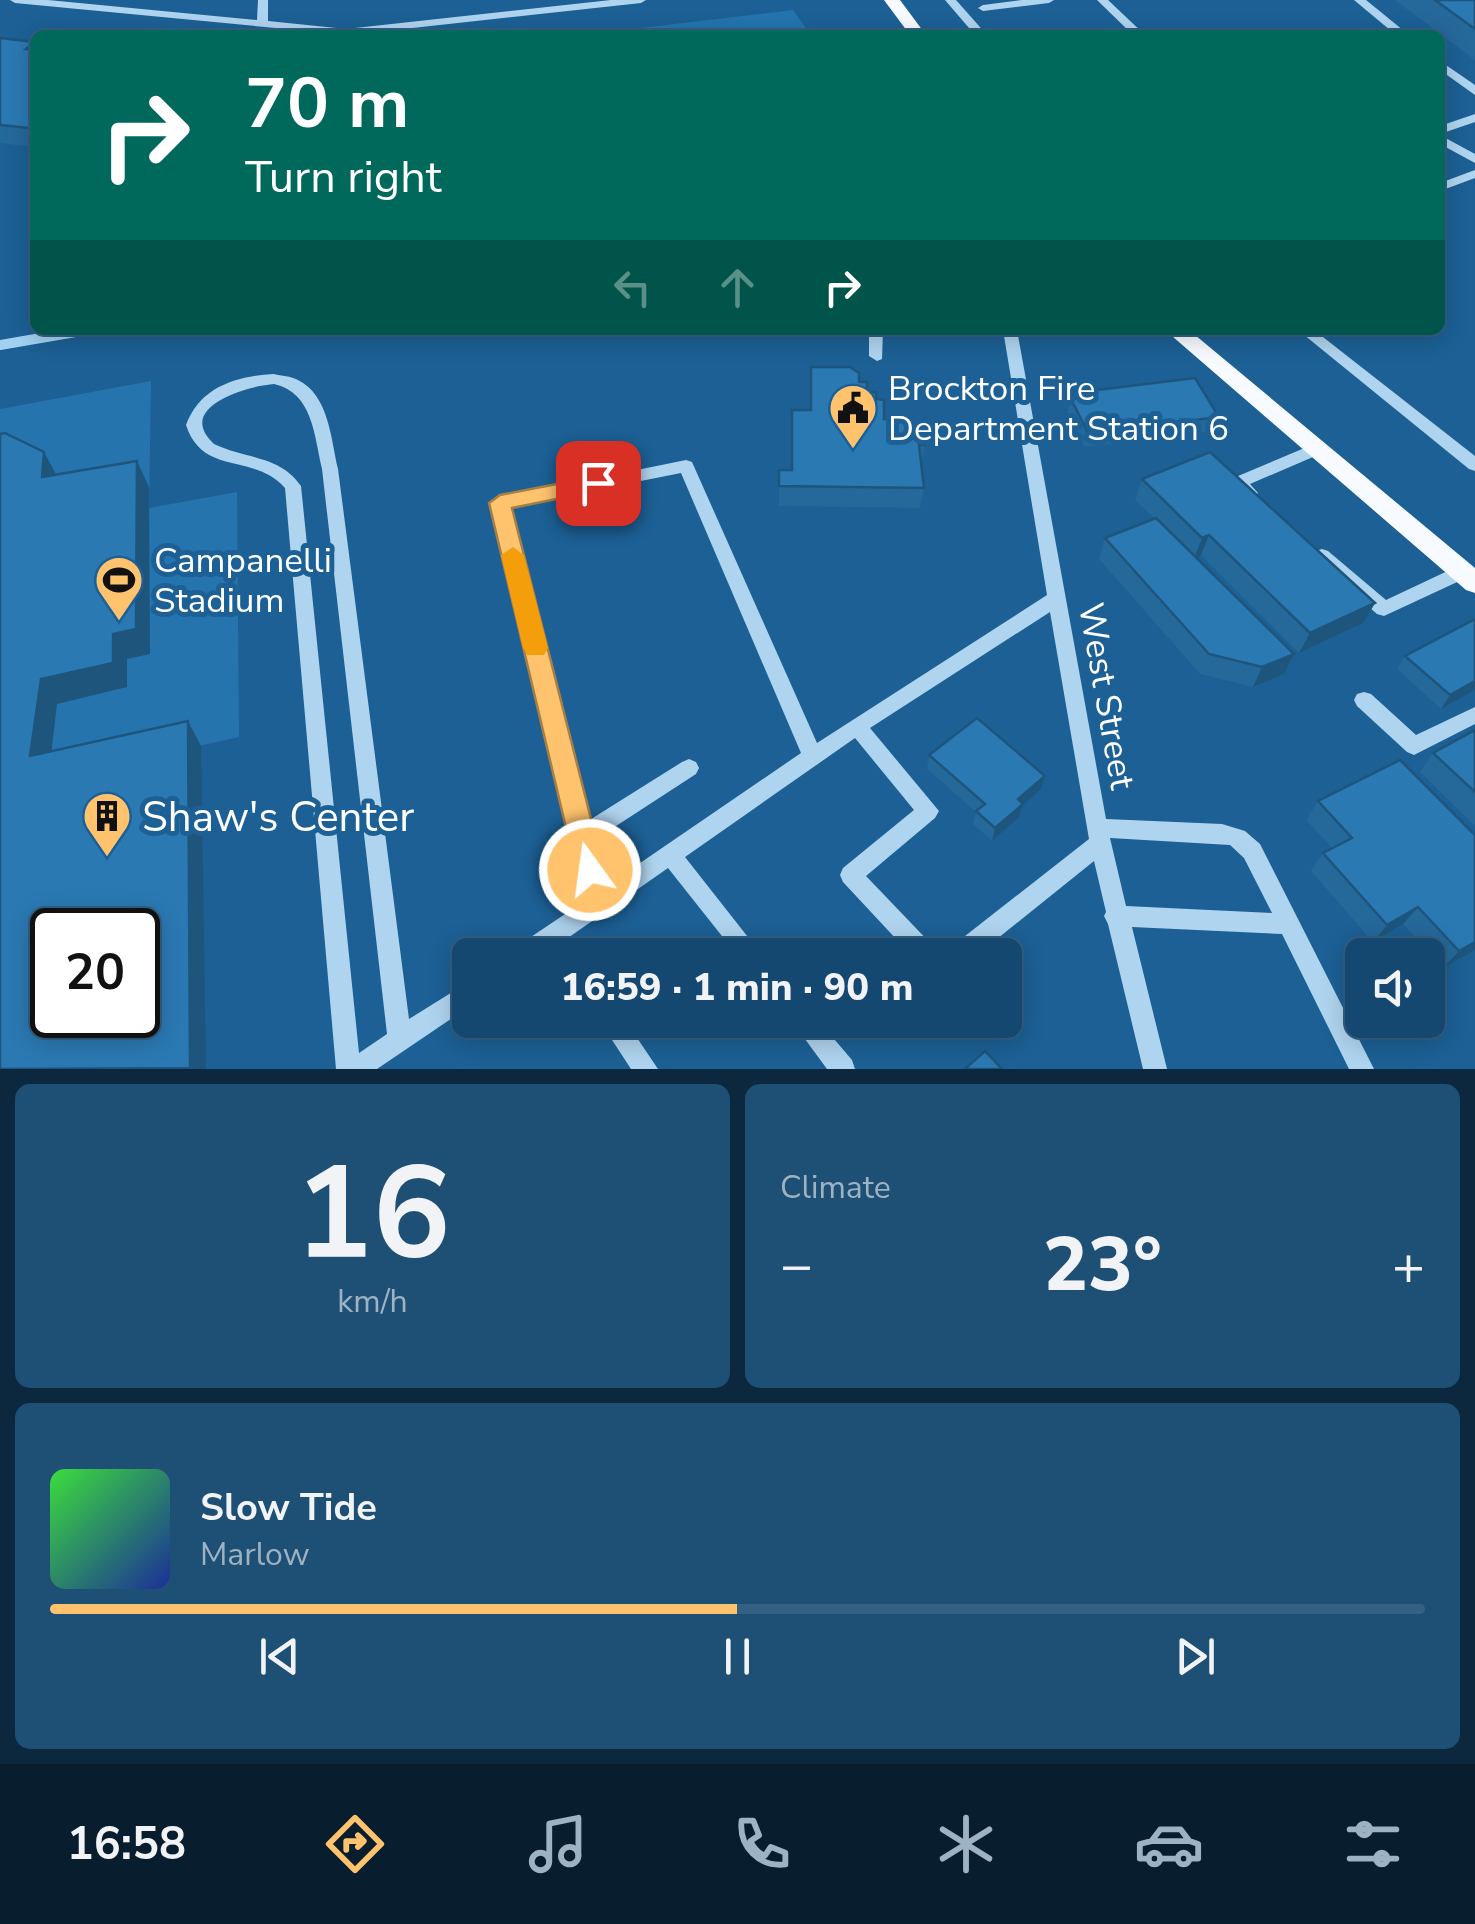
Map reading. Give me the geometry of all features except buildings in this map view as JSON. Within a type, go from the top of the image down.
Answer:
[{"type":"main road","points":[[892,0],[914,30]]},
{"type":"main road","points":[[1182,335],[1468,578]]},
{"type":"street","points":[[15,0],[322,30]]},
{"type":"street","points":[[262,25],[263,0]]},
{"type":"street","points":[[364,30],[641,0]]},
{"type":"street","points":[[950,0],[977,30]]},
{"type":"street","points":[[983,8],[1049,0]]},
{"type":"street","points":[[1102,0],[1128,30]]},
{"type":"street","points":[[1359,0],[1396,30]]},
{"type":"street","points":[[1445,68],[1475,90]]},
{"type":"street","points":[[1445,128],[1475,118]]},
{"type":"street","points":[[1445,142],[1475,160]]},
{"type":"street","points":[[1445,184],[1475,174]]},
{"type":"street","points":[[876,335],[877,356]]},
{"type":"street","name":"West Street","points":[[1011,335],[1098,835],[1155,1069]]},
{"type":"street","points":[[1311,335],[1475,465]]},
{"type":"street","points":[[348,1069],[293,486],[287,477],[268,466],[212,450],[200,442],[194,430],[195,417],[217,393],[254,380],[287,382],[308,396],[330,469],[400,1040]]},
{"type":"street","points":[[1266,508],[1237,483],[1314,450]]},
{"type":"street","points":[[598,904],[500,503],[686,466],[814,757]]},
{"type":"street","points":[[1310,546],[1384,609],[1468,578]]},
{"type":"street","points":[[565,938],[598,904],[670,854],[857,726],[1056,598]]},
{"type":"street","points":[[1364,700],[1414,746],[1475,715]]},
{"type":"street","points":[[857,726],[928,811],[851,875],[910,938]]},
{"type":"street","points":[[582,837],[689,768]]},
{"type":"street","points":[[979,938],[1098,835],[1222,832],[1252,851],[1362,1069]]},
{"type":"street","points":[[670,854],[737,938]]},
{"type":"street","points":[[1115,916],[1288,924]]},
{"type":"street","points":[[356,1069],[452,1004]]},
{"type":"street","points":[[623,1038],[646,1069]]},
{"type":"street","points":[[817,1038],[842,1069]]},
{"type":"shaded area","points":[[793,10],[807,30],[623,30]]},
{"type":"shaded area","name":"Campanelli Stadium","points":[[151,381],[149,508],[237,492],[239,737],[0,791],[0,409]]},
{"type":"waterway","points":[[0,345],[58,335]]},
{"type":"slow traffic","points":[[513,555],[535,648]]},
{"type":"place","name":"Brockton Fire Department Station 6","points":[[853,450]]},
{"type":"place","name":"Campanelli Stadium","points":[[119,622]]},
{"type":"place","name":"Shaw's Center","points":[[107,858]]},
{"type":"route","points":[[590,870],[500,503],[598,483]]}]
